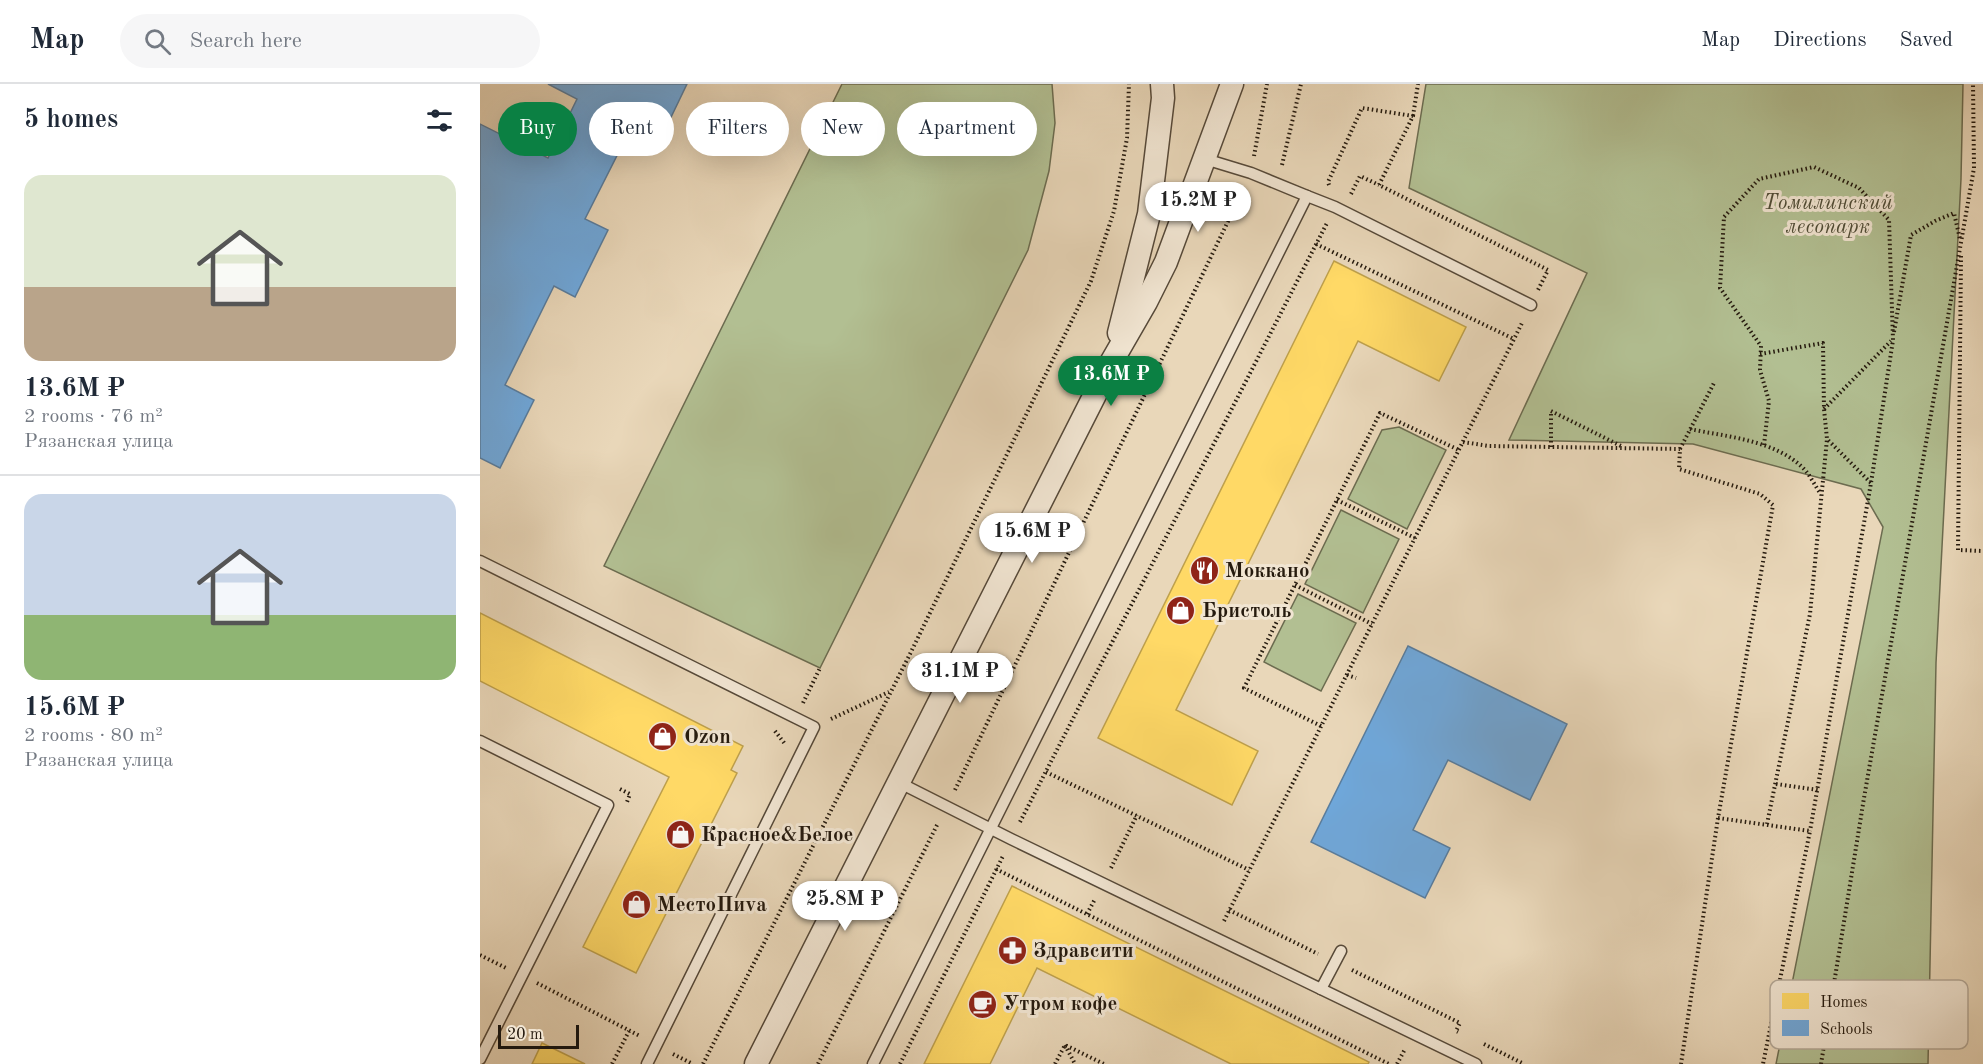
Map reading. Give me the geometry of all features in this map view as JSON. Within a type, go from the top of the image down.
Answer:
[{"type":"street","points":[[1112,361],[1149,214],[1163,98],[1162,84]]},
{"type":"street","points":[[756,1064],[1112,361],[1166,262],[1232,84]]},
{"type":"lane","points":[[1205,159],[1278,182],[1339,209],[1531,305]]},
{"type":"lane","points":[[873,1064],[1307,196]]},
{"type":"lane","points":[[480,561],[814,727],[647,1064]]},
{"type":"lane","points":[[480,741],[608,804],[480,1059]]},
{"type":"lane","points":[[898,782],[1476,1064]]},
{"type":"lane","points":[[1321,989],[1341,951]]},
{"type":"path","points":[[703,1064],[891,691],[1091,281],[1114,211],[1127,138],[1129,84]]},
{"type":"path","points":[[818,1064],[946,807],[1251,173],[1267,84]]},
{"type":"path","points":[[1278,182],[1301,84]]},
{"type":"path","points":[[1379,185],[1413,116],[1418,84]]},
{"type":"path","points":[[1835,980],[1864,798],[1974,168],[1973,84]]},
{"type":"path","points":[[1339,209],[1328,182],[1362,108],[1413,116]]},
{"type":"path","points":[[1764,445],[1769,401],[1760,370],[1761,346],[1720,288],[1724,217],[1759,179],[1814,167],[1858,188],[1889,220],[1893,340],[1824,409]]},
{"type":"path","points":[[900,1064],[1011,839],[1316,244],[1360,176],[1548,270],[1216,938]]},
{"type":"path","points":[[1780,980],[1818,790],[1911,235],[1954,213],[1961,243],[1958,550],[1983,551]]},
{"type":"path","points":[[1316,244],[1514,339]]},
{"type":"path","points":[[1760,354],[1823,343],[1827,439],[1810,614],[1767,824]]},
{"type":"path","points":[[1681,1064],[1718,818],[1773,505],[1760,494],[1679,469],[1680,449],[1715,381]]},
{"type":"path","points":[[1551,447],[1551,411],[1626,448]]},
{"type":"path","points":[[1321,726],[1244,688],[1380,413],[1459,450]]},
{"type":"path","points":[[1690,429],[1764,445],[1792,460],[1805,471],[1821,495]]},
{"type":"path","points":[[1827,439],[1870,483]]},
{"type":"path","points":[[1463,442],[1489,446],[1680,449]]},
{"type":"path","points":[[1337,500],[1415,538]]},
{"type":"path","points":[[1295,585],[1372,624]]},
{"type":"path","points":[[796,718],[820,668]]},
{"type":"path","points":[[1347,675],[1356,678]]},
{"type":"path","points":[[814,727],[891,691]]},
{"type":"path","points":[[766,726],[776,732],[785,742],[785,749]]},
{"type":"path","points":[[1046,772],[1249,870]]},
{"type":"path","points":[[610,784],[630,794],[625,805]]},
{"type":"path","points":[[1776,784],[1818,790]]},
{"type":"path","points":[[1718,818],[1810,831]]},
{"type":"path","points":[[996,869],[1389,1064]]},
{"type":"path","points":[[1229,910],[1460,1023],[1456,1030],[1466,1035]]},
{"type":"path","points":[[480,955],[656,1045]]},
{"type":"path","points":[[537,983],[542,973]]},
{"type":"path","points":[[1763,1064],[1770,1029]]},
{"type":"path","points":[[612,1064],[629,1030]]},
{"type":"path","points":[[1475,1040],[1524,1064]]},
{"type":"path","points":[[1055,1064],[1065,1045]]},
{"type":"path","points":[[1065,1045],[1075,1064]]},
{"type":"path","points":[[1065,1045],[1104,1064]]},
{"type":"path","points":[[1821,1064],[1823,1049]]},
{"type":"green space","points":[[842,84],[1052,84],[1055,123],[1049,171],[1028,250],[820,668],[604,566],[806,156],[885,156],[885,102],[833,102]]},
{"type":"green space","name":"Томилинский лесопарк","points":[[1426,84],[1963,84],[1961,179],[1936,663],[1930,980],[1793,980],[1883,527],[1861,489],[1693,444],[1509,440],[1587,273],[1409,188]]},
{"type":"green space","points":[[1399,427],[1446,450],[1407,529],[1348,499],[1382,430]]},
{"type":"green space","points":[[1341,510],[1399,539],[1363,613],[1305,584]]},
{"type":"green space","points":[[1298,594],[1356,623],[1321,691],[1264,662]]},
{"type":"green space","name":"Томилинский лесопарк","points":[[1779,1049],[1928,1049],[1928,1064],[1776,1064]]},
{"type":"building: Homes","points":[[1334,261],[1466,327],[1439,381],[1358,341],[1176,710],[1258,751],[1232,805],[1098,738]]},
{"type":"building: Homes","points":[[480,613],[743,746],[731,770],[737,773],[636,973],[583,947],[669,777],[480,681]]},
{"type":"building: Homes","points":[[1012,886],[1369,1062],[1368,1064],[1231,1064],[1037,968],[990,1064],[924,1064]]},
{"type":"building: Homes","points":[[542,1043],[585,1064],[532,1064]]},
{"type":"building: Schools","points":[[548,84],[687,84],[674,111],[674,102],[589,102],[589,156],[617,156],[585,219],[608,230],[575,297],[554,286],[505,385],[534,400],[500,468],[480,458],[480,124],[498,133],[498,156],[544,156],[548,158],[549,156],[577,156],[577,99]]},
{"type":"building: Schools","points":[[1408,646],[1567,724],[1530,800],[1448,760],[1413,830],[1450,848],[1425,898],[1311,842]]},
{"type":"place","name":"Моккано","points":[[1204,571]]},
{"type":"place","name":"Бристоль","points":[[1181,611]]},
{"type":"place","name":"Ozon","points":[[663,737]]},
{"type":"place","name":"Красное&Белое","points":[[680,835]]},
{"type":"place","name":"МестоПиvа","points":[[636,905]]},
{"type":"place","name":"Здравсити","points":[[1012,951]]},
{"type":"place","name":"Утром кофе","points":[[982,1004]]}]
